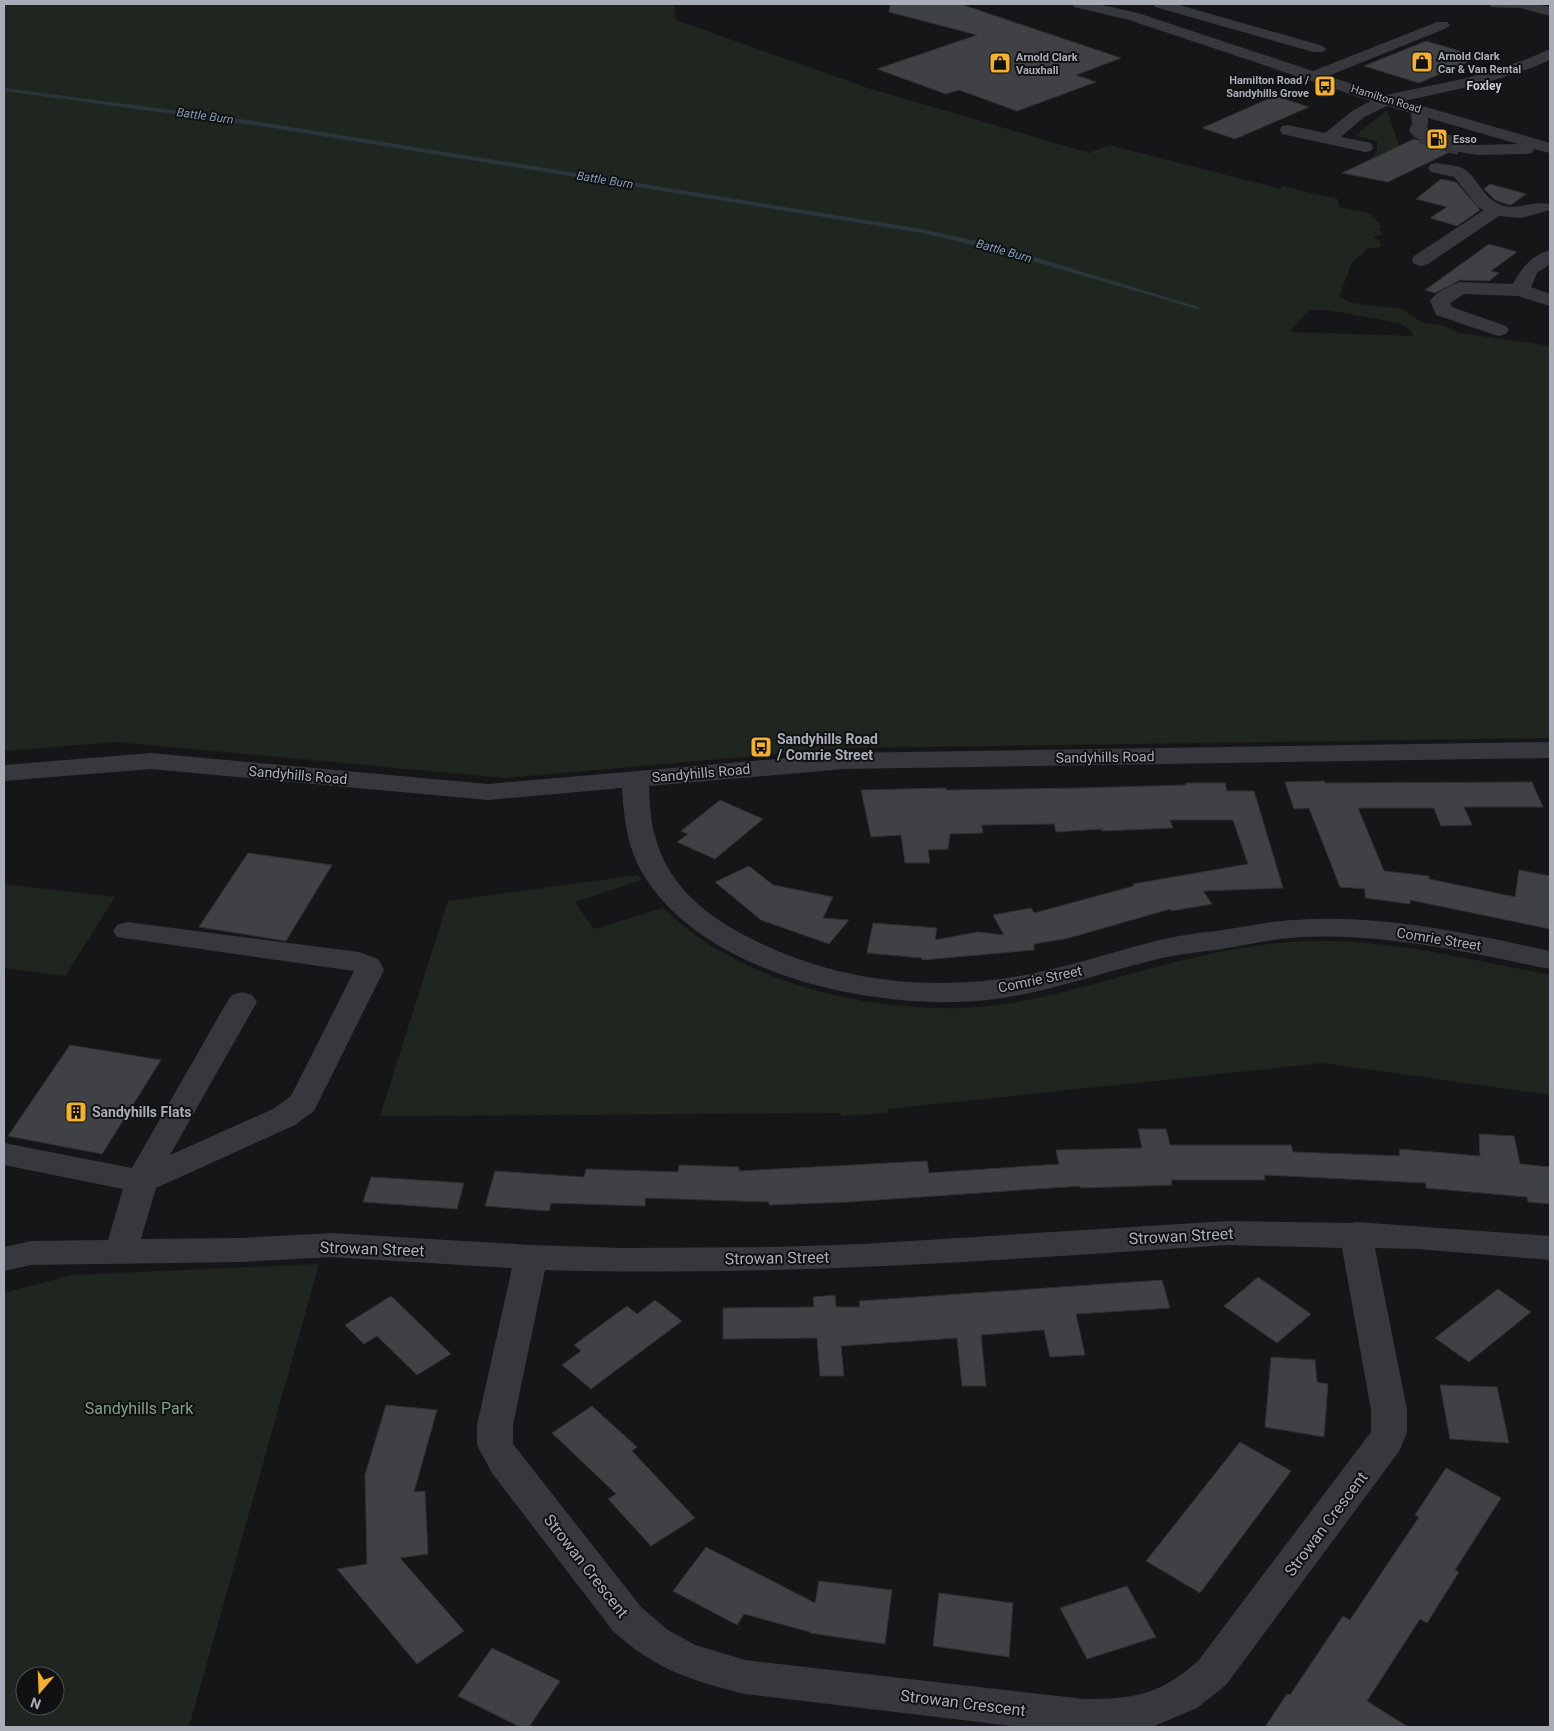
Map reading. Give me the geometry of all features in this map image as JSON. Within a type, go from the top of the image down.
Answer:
[{"type":"street","name":"Hamilton Road","points":[[1079,4],[1123,14],[1385,100],[1424,124],[1550,150]]},
{"type":"street","points":[[1123,14],[1148,4]]},
{"type":"street","points":[[1160,4],[1318,50]]},
{"type":"street","points":[[1496,4],[1520,4],[1550,12]]},
{"type":"street","points":[[1313,76],[1442,25]]},
{"type":"street","points":[[1327,140],[1358,114],[1385,100],[1470,82],[1528,64],[1550,54]]},
{"type":"street","points":[[1288,130],[1365,147]]},
{"type":"street","points":[[1457,141],[1477,150],[1550,150]]},
{"type":"street","points":[[1438,168],[1460,174],[1484,203],[1496,210],[1521,213],[1548,209]]},
{"type":"street","points":[[1421,260],[1496,210]]},
{"type":"street","points":[[1520,290],[1529,270],[1550,256]]},
{"type":"street","points":[[1499,330],[1443,311],[1440,301],[1460,288],[1520,290],[1550,300]]},
{"type":"street","name":"Sandyhills Road","points":[[4,773],[151,761],[478,792],[867,760],[1550,750]]},
{"type":"street","name":"Comrie Street","points":[[635,779],[639,825],[644,847],[663,883],[688,910],[720,934],[761,956],[806,972],[850,984],[924,993],[994,989],[1042,980],[1170,947],[1293,929],[1347,928],[1401,932],[1550,960]]},
{"type":"street","points":[[4,1154],[142,1181],[284,1117],[298,1108],[307,1096],[369,970],[368,966],[359,961],[127,931]]},
{"type":"street","points":[[120,1253],[142,1181],[154,1155],[242,1002]]},
{"type":"street","name":"Strowan Street","points":[[4,1258],[31,1254],[120,1253],[331,1245],[531,1257],[623,1260],[774,1259],[1228,1233],[1356,1234],[1550,1248]]},
{"type":"street","name":"Strowan Crescent","points":[[531,1257],[496,1424],[495,1445],[504,1464],[627,1619],[642,1633],[677,1657],[698,1665],[744,1676],[1084,1717],[1107,1718],[1142,1713],[1163,1707],[1190,1693],[1207,1679],[1251,1624],[1388,1440],[1388,1410],[1356,1234]]},
{"type":"green space","points":[[4,4],[674,4],[676,20],[868,88],[1089,153],[1109,145],[1281,189],[1281,186],[1338,199],[1339,207],[1368,213],[1382,226],[1379,230],[1384,234],[1373,237],[1379,240],[1381,247],[1365,249],[1365,252],[1352,262],[1339,297],[1353,303],[1403,309],[1424,323],[1445,326],[1459,333],[1550,346],[1550,738],[845,748],[505,778],[117,742],[4,751]],"holes":[[[1309,310],[1327,310],[1399,323],[1410,330],[1414,336],[1290,332]]]},
{"type":"green space","points":[[1387,110],[1403,158],[1370,160],[1377,151],[1377,141],[1355,136]]},
{"type":"green space","points":[[638,875],[641,880],[575,902],[594,929],[663,908],[698,937],[739,961],[784,980],[832,995],[881,1004],[930,1008],[978,1007],[1023,1001],[1215,953],[1280,943],[1314,941],[1348,942],[1416,949],[1550,975],[1550,1095],[1323,1063],[888,1109],[887,1113],[842,1116],[840,1113],[380,1116],[448,901]]},
{"type":"green space","points":[[4,884],[115,897],[65,976],[4,968]]},
{"type":"green space","name":"Sandyhills Park","points":[[319,1264],[189,1727],[4,1727],[4,1293],[71,1275]]},
{"type":"building","name":"Arnold Clark Vauxhall","points":[[890,4],[960,4],[1121,58],[1076,75],[1096,82],[1017,111],[959,90],[946,94],[877,69],[977,35],[889,12]]},
{"type":"building","name":"Arnold Clark Car & Van Rental","points":[[1426,41],[1480,57],[1419,83],[1364,66]]},
{"type":"building","points":[[1275,96],[1309,107],[1235,139],[1202,128]]},
{"type":"building","points":[[1429,131],[1459,140],[1452,142],[1450,146],[1452,151],[1388,182],[1342,173],[1414,139],[1427,141],[1431,136]]},
{"type":"building","points":[[1441,179],[1456,182],[1480,210],[1457,226],[1430,218],[1447,207],[1416,199]]},
{"type":"building","points":[[1490,184],[1526,194],[1511,205],[1506,204],[1495,200],[1484,189]]},
{"type":"building","points":[[1489,244],[1517,252],[1491,271],[1499,273],[1489,281],[1460,280],[1435,293],[1425,290]]},
{"type":"building","points":[[1324,781],[1325,783],[1532,782],[1543,807],[1464,807],[1472,825],[1441,826],[1434,808],[1358,808],[1384,871],[1429,876],[1429,879],[1515,897],[1519,870],[1550,876],[1550,929],[1410,900],[1410,904],[1365,898],[1365,889],[1340,887],[1309,808],[1294,809],[1285,782]]},
{"type":"building","points":[[1186,783],[1225,783],[1227,791],[1254,791],[1283,888],[1203,891],[1212,904],[1171,911],[1170,909],[1069,938],[1034,944],[1034,950],[922,960],[922,958],[867,953],[873,923],[937,928],[935,940],[977,932],[1004,935],[993,915],[1031,908],[1034,913],[1134,886],[1133,884],[1248,864],[1233,820],[1170,820],[1173,828],[1056,832],[1054,824],[982,825],[983,833],[950,834],[948,849],[928,850],[930,863],[905,863],[901,835],[871,837],[861,790],[1080,788],[1186,785]]},
{"type":"building","points":[[720,800],[763,819],[715,859],[677,842],[688,834],[681,831]]},
{"type":"building","points":[[248,853],[332,865],[286,941],[199,927]]},
{"type":"building","points":[[749,866],[773,885],[833,897],[823,918],[849,920],[829,944],[761,920],[715,882]]},
{"type":"building","name":"Sandyhills Flats","points":[[70,1045],[161,1060],[102,1154],[8,1136]]},
{"type":"building","points":[[1138,1129],[1166,1129],[1170,1145],[1291,1145],[1293,1152],[1400,1156],[1399,1149],[1480,1156],[1479,1134],[1514,1136],[1520,1164],[1550,1167],[1550,1204],[1528,1202],[1527,1197],[1426,1188],[1426,1183],[1264,1175],[1265,1180],[1171,1180],[1172,1185],[1081,1188],[1080,1186],[849,1202],[769,1205],[769,1202],[645,1198],[645,1206],[551,1203],[549,1211],[485,1206],[495,1171],[584,1177],[586,1169],[678,1172],[679,1165],[739,1167],[739,1171],[927,1161],[929,1173],[1059,1164],[1056,1150],[1142,1148]]},
{"type":"building","points":[[371,1177],[464,1183],[457,1209],[363,1202]]},
{"type":"building","points":[[1258,1277],[1311,1314],[1277,1343],[1224,1306]]},
{"type":"building","points":[[1162,1280],[1170,1308],[1076,1314],[1085,1355],[1050,1357],[1044,1330],[981,1335],[986,1386],[962,1386],[957,1338],[841,1346],[844,1376],[820,1376],[817,1338],[723,1339],[723,1308],[814,1307],[813,1297],[835,1295],[836,1307],[860,1307],[859,1301]]},
{"type":"building","points":[[1498,1289],[1531,1312],[1469,1362],[1435,1338]]},
{"type":"building","points":[[391,1296],[451,1354],[417,1375],[377,1336],[364,1344],[345,1325]]},
{"type":"building","points":[[655,1300],[682,1321],[591,1389],[562,1365],[581,1351],[574,1345],[627,1306],[637,1314]]},
{"type":"building","points":[[1271,1357],[1315,1360],[1317,1382],[1328,1384],[1324,1437],[1265,1427]]},
{"type":"building","points":[[1440,1385],[1497,1387],[1509,1443],[1450,1439]]},
{"type":"building","points":[[386,1405],[437,1410],[414,1492],[425,1491],[428,1554],[400,1558],[464,1631],[417,1664],[337,1569],[367,1564],[365,1475]]},
{"type":"building","points":[[592,1406],[637,1447],[632,1451],[695,1518],[651,1546],[608,1499],[616,1494],[552,1433]]},
{"type":"building","points":[[1240,1442],[1291,1471],[1200,1593],[1146,1561]]},
{"type":"building","points":[[1446,1468],[1501,1498],[1455,1570],[1459,1572],[1427,1623],[1420,1619],[1367,1701],[1408,1727],[1265,1727],[1287,1694],[1290,1695],[1343,1616],[1350,1620],[1419,1517],[1415,1515]]},
{"type":"building","points":[[706,1547],[815,1603],[819,1581],[892,1590],[885,1644],[810,1633],[744,1614],[737,1625],[673,1591]]},
{"type":"building","points":[[1127,1586],[1156,1637],[1087,1659],[1060,1608]]},
{"type":"building","points":[[939,1593],[1013,1603],[1009,1657],[933,1646]]},
{"type":"building","points":[[492,1648],[560,1681],[529,1727],[520,1727],[458,1696]]},
{"type":"waterway","name":"Battle Burn","points":[[4,89],[254,123],[794,212],[922,231],[1000,249],[1199,308]]},
{"type":"tunnel","points":[[1421,135],[1460,147]]},
{"type":"place","name":"Arnold Clark Car & Van Rental","points":[[1422,62]]},
{"type":"place","name":"Arnold Clark Vauxhall","points":[[1000,63]]},
{"type":"place","name":"Hamilton Road / Sandyhills Grove","points":[[1325,86]]},
{"type":"place","name":"Esso","points":[[1437,139]]},
{"type":"place","name":"Sandyhills Road / Comrie Street","points":[[761,747]]},
{"type":"place","name":"Sandyhills Flats","points":[[76,1112]]},
{"type":"district","name":"Foxley","points":[[1484,86]]}]
